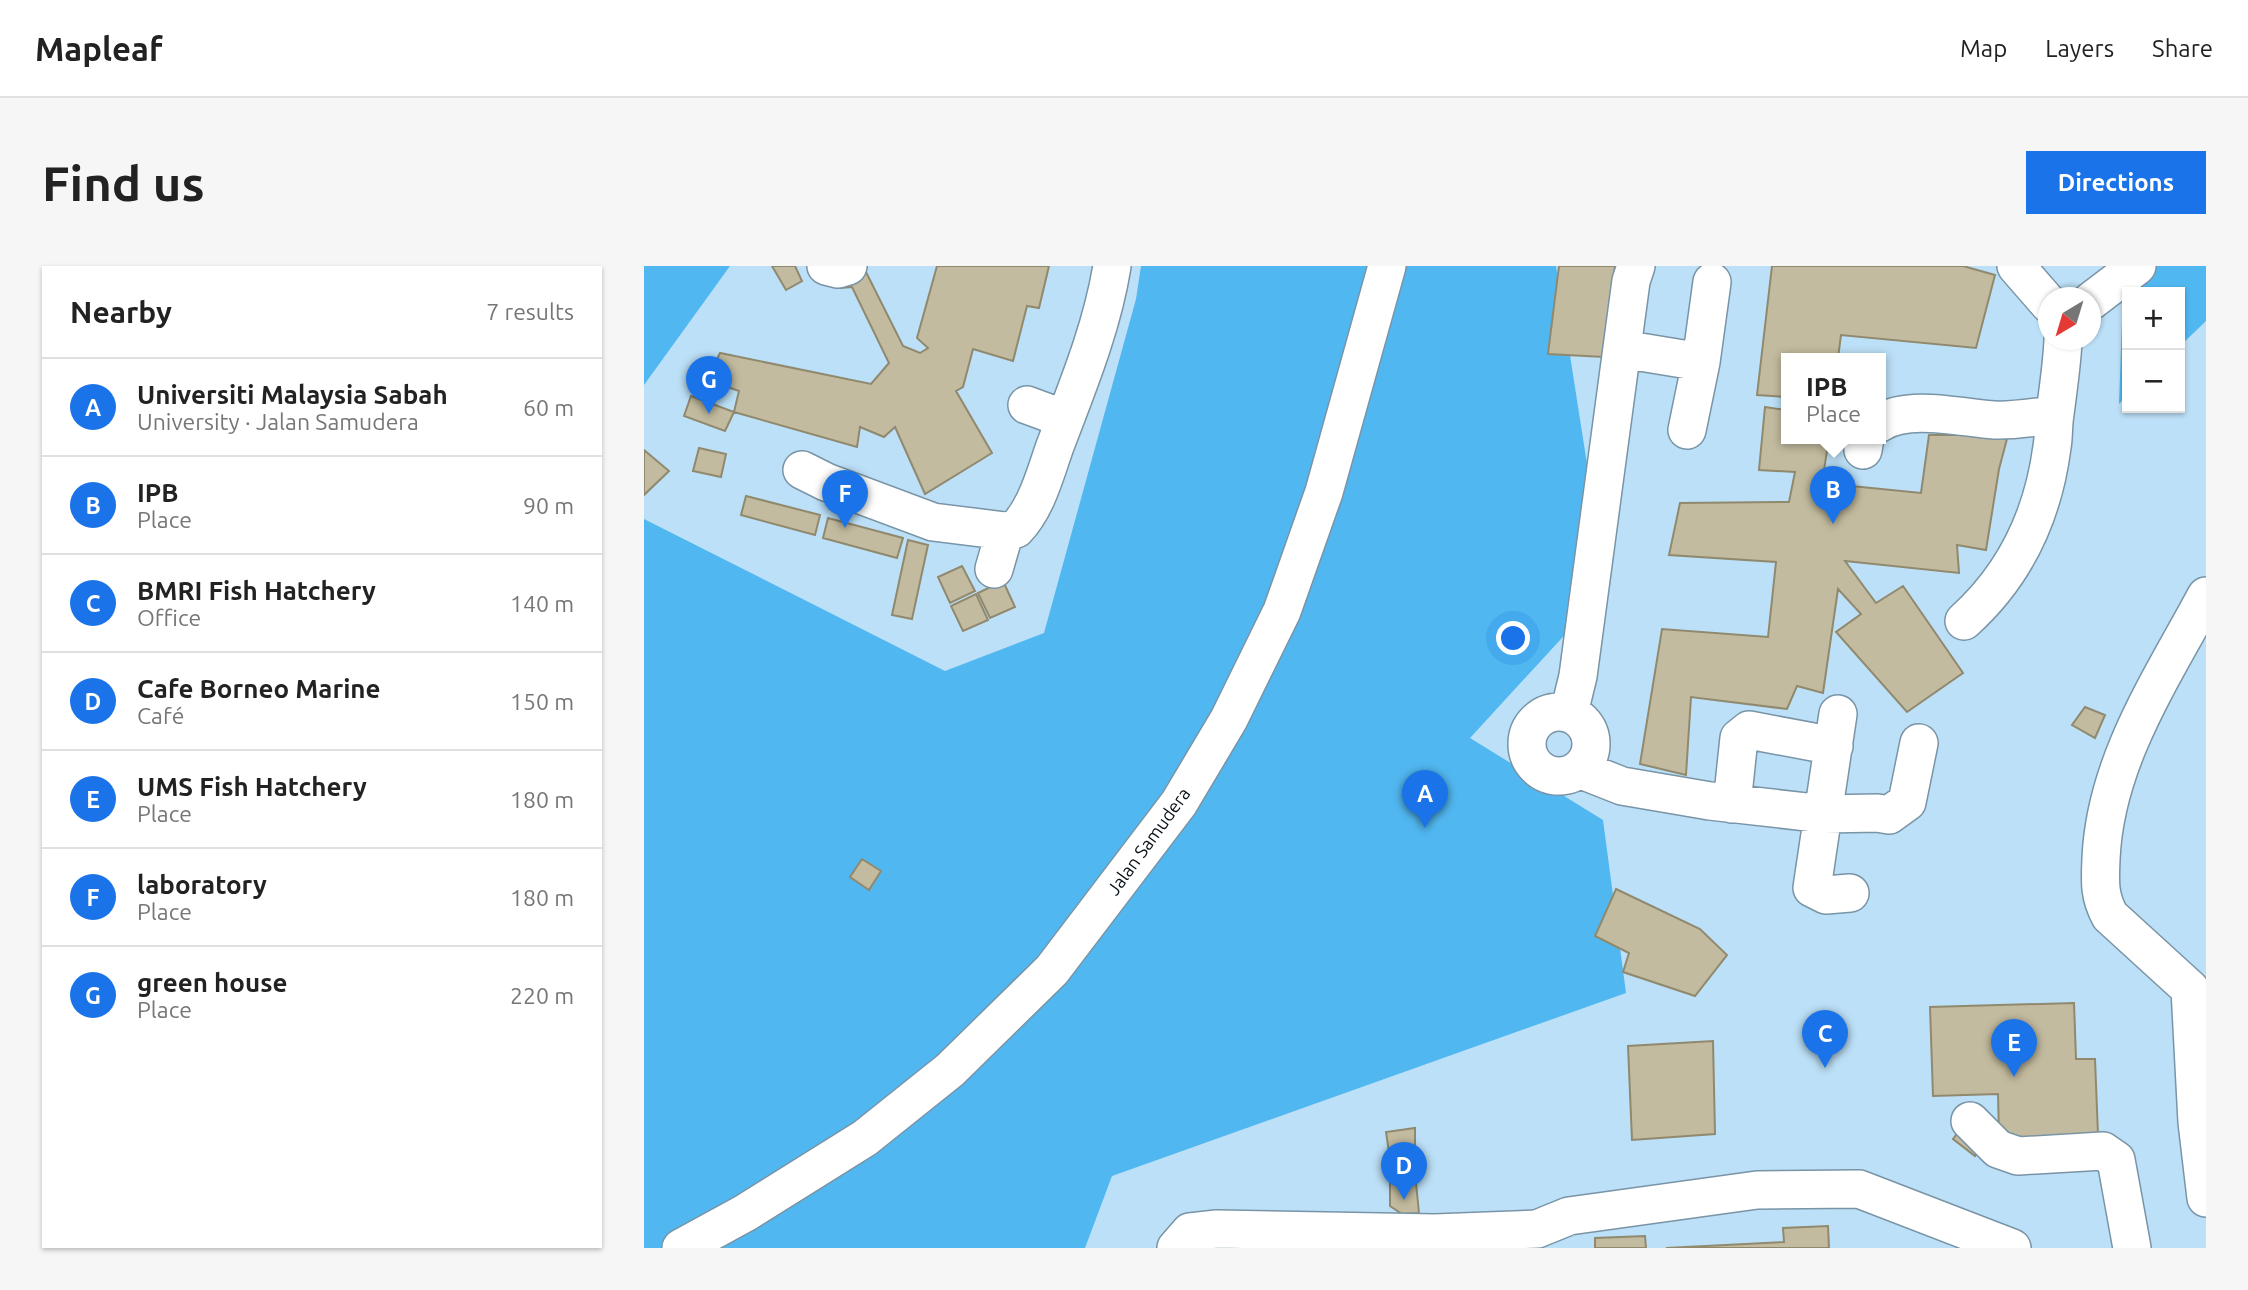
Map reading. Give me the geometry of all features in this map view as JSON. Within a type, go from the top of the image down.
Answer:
[{"type":"street","points":[[827,266],[838,269],[848,266]]},
{"type":"street","points":[[802,470],[826,482],[933,522],[1005,531],[1016,529],[1023,522],[1028,480],[1048,413],[1094,340],[1112,266]]},
{"type":"street","name":"Jalan Samudera","points":[[681,1248],[746,1213],[865,1138],[950,1070],[1052,970],[1179,803],[1229,719],[1282,611],[1324,492],[1387,266]]},
{"type":"street","points":[[1569,713],[1578,676],[1631,281],[1636,266]]},
{"type":"street","points":[[2017,266],[2038,291]]},
{"type":"street","points":[[2101,293],[2137,266]]},
{"type":"street","points":[[1687,429],[1701,362],[1712,282]]},
{"type":"street","points":[[1622,349],[1701,362]]},
{"type":"street","points":[[1964,621],[1980,607],[2003,578],[2027,541],[2042,495],[2052,447],[2063,350]]},
{"type":"street","points":[[1886,419],[1919,414],[1949,414],[1996,420],[2054,415]]},
{"type":"street","points":[[994,569],[1005,531]]},
{"type":"street","points":[[2206,596],[2128,741],[2112,786],[2104,821],[2100,879],[2102,901],[2110,916],[2190,989],[2206,1198]]},
{"type":"street","points":[[1549,713],[1569,713],[1580,720],[1589,731],[1591,745],[1588,759],[1579,769],[1561,776],[1543,772],[1529,759],[1526,740],[1534,723],[1549,713]]},
{"type":"street","points":[[1715,809],[1739,738],[1749,730],[1836,730],[1812,888],[1826,895],[1850,892]]},
{"type":"street","points":[[1579,769],[1622,786],[1715,809],[1824,814],[1877,813],[1889,816],[1906,802],[1919,743]]},
{"type":"street","points":[[1970,1121],[1998,1149],[2018,1156],[2103,1151],[2116,1160],[2132,1248]]},
{"type":"street","points":[[1176,1248],[1190,1233],[1217,1229],[1438,1240],[1545,1235],[1757,1190],[1859,1189],[2012,1248]]},
{"type":"shaded area","points":[[644,266],[2206,266],[2206,1248],[644,1248]]},
{"type":"shaded area","points":[[644,266],[730,266],[644,385]]},
{"type":"shaded area","points":[[1141,266],[1556,266],[1587,464],[1572,627],[1470,738],[1603,820],[1626,993],[1112,1176],[1085,1248],[644,1248],[644,519],[945,671],[1044,633],[1136,299]]},
{"type":"shaded area","points":[[2124,266],[2206,266],[2206,321],[2185,341],[2185,287],[2123,287]]},
{"type":"shaded area","points":[[2122,321],[2122,401],[2119,404]]},
{"type":"building","points":[[772,266],[795,266],[802,281],[786,290]]},
{"type":"building","points":[[863,266],[903,346],[920,353],[928,348],[917,338],[937,266],[1049,266],[1039,308],[1027,306],[1013,361],[973,349],[963,387],[956,391],[992,453],[925,494],[895,427],[884,437],[860,427],[857,447],[734,412],[739,391],[707,380],[720,353],[871,384],[889,363],[852,287],[840,288],[835,274]]},
{"type":"building","points":[[1559,266],[1615,266],[1604,357],[1548,354]]},
{"type":"building","points":[[1772,266],[1963,266],[1995,275],[1976,348],[1841,335],[1839,353],[1781,353],[1781,397],[1757,395]]},
{"type":"building","points":[[691,396],[734,412],[725,431],[684,416]]},
{"type":"building","points":[[1765,407],[1781,409],[1781,444],[1828,444],[1822,483],[1921,493],[1929,435],[2008,435],[1999,469],[1986,550],[1957,545],[1959,573],[1845,561],[1876,603],[1903,586],[1963,673],[1907,712],[1836,632],[1861,614],[1838,589],[1823,693],[1797,686],[1787,709],[1691,697],[1686,775],[1640,764],[1662,629],[1768,637],[1776,562],[1669,555],[1680,503],[1789,502],[1795,472],[1759,470]]},
{"type":"building","points":[[699,448],[726,454],[721,477],[693,471]]},
{"type":"building","points":[[644,450],[669,471],[644,495]]},
{"type":"building","points":[[746,496],[820,515],[815,535],[741,515]]},
{"type":"building","points":[[828,518],[903,538],[897,558],[823,538]]},
{"type":"building","points":[[908,540],[928,545],[912,619],[892,615]]},
{"type":"building","points":[[962,566],[975,591],[950,603],[938,577]]},
{"type":"building","points":[[1003,581],[1015,607],[990,618],[978,593]]},
{"type":"building","points":[[976,594],[988,620],[963,631],[951,606]]},
{"type":"building","points":[[2085,707],[2105,715],[2095,738],[2072,725]]},
{"type":"building","points":[[862,859],[881,871],[869,890],[850,877]]},
{"type":"building","points":[[1616,889],[1700,929],[1727,955],[1695,996],[1623,972],[1629,953],[1595,936]]},
{"type":"building","points":[[2074,1003],[2076,1059],[2095,1059],[2098,1135],[1999,1138],[1998,1094],[1933,1096],[1930,1007]]},
{"type":"building","points":[[1713,1041],[1715,1134],[1632,1140],[1628,1046]]},
{"type":"building","points":[[1962,1127],[1984,1145],[1975,1156],[1953,1139]]},
{"type":"building","points":[[1415,1128],[1415,1157],[1390,1159],[1386,1132]]},
{"type":"building","points":[[1415,1173],[1419,1213],[1402,1214],[1390,1206],[1390,1174]]},
{"type":"building","points":[[1828,1226],[1829,1248],[1666,1248],[1784,1242],[1783,1228]]},
{"type":"building","points":[[1645,1236],[1646,1248],[1595,1248],[1595,1238]]},
{"type":"place","name":"green house","points":[[709,414]]},
{"type":"place","name":"IPB","points":[[1833,524]]},
{"type":"place","name":"laboratory","points":[[845,528]]},
{"type":"place","name":"Universiti Malaysia Sabah","points":[[1425,828]]},
{"type":"place","name":"BMRI Fish Hatchery","points":[[1825,1068]]},
{"type":"place","name":"UMS Fish Hatchery","points":[[2014,1077]]},
{"type":"place","name":"Cafe Borneo Marine","points":[[1404,1200]]}]
